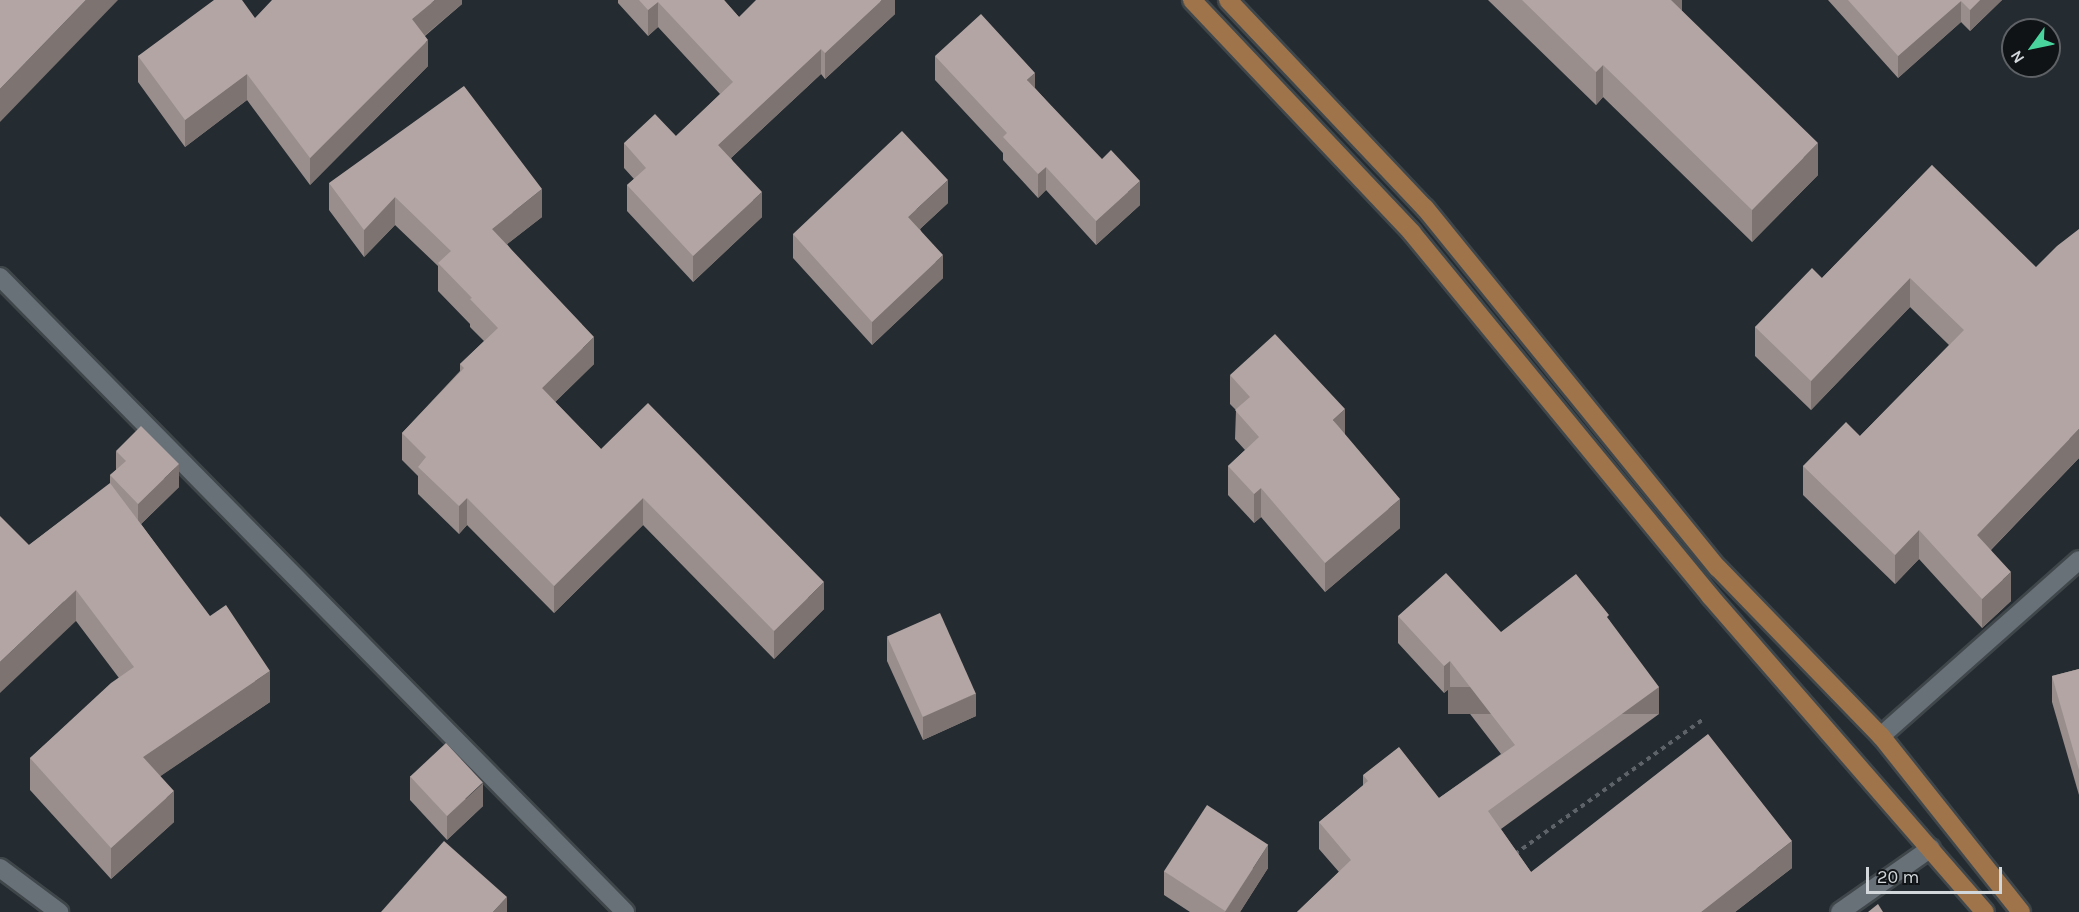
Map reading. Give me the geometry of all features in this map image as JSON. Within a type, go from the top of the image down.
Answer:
[{"type":"main road","points":[[1192,0],[1412,233],[1710,596],[1985,912]]},
{"type":"main road","points":[[1228,0],[1425,207],[1718,568],[1881,736],[2021,912]]},
{"type":"street","points":[[0,277],[625,912]]},
{"type":"street","points":[[1881,736],[2079,560]]},
{"type":"street","points":[[1840,912],[1931,848]]},
{"type":"street","points":[[0,868],[58,912]]},
{"type":"path","points":[[1510,858],[1702,720]]},
{"type":"building","points":[[0,0],[86,0],[0,89]]},
{"type":"building","points":[[214,0],[242,0],[255,18],[272,0],[435,0],[412,19],[428,40],[310,158],[247,74],[185,120],[138,56]]},
{"type":"building","points":[[639,0],[724,0],[739,17],[756,0],[882,0],[825,53],[821,49],[718,145],[762,192],[693,256],[627,185],[646,168],[624,143],[655,114],[676,136],[733,82],[658,2],[648,10]]},
{"type":"building","points":[[1522,0],[1671,0],[1818,143],[1752,210],[1603,65],[1596,72]]},
{"type":"building","points":[[1848,0],[1980,0],[1970,10],[1961,1],[1898,56]]},
{"type":"building","points":[[981,14],[1035,73],[1027,80],[1102,159],[1111,150],[1140,181],[1096,221],[1046,167],[1038,174],[1003,137],[1007,133],[935,56]]},
{"type":"building","points":[[464,86],[542,189],[492,229],[594,337],[542,388],[601,449],[648,403],[824,582],[774,631],[643,498],[554,586],[467,498],[459,506],[418,467],[426,457],[402,433],[464,368],[460,364],[498,328],[438,263],[451,251],[395,197],[364,230],[329,183]]},
{"type":"building","points":[[902,131],[948,180],[908,217],[943,255],[872,322],[793,234]]},
{"type":"building","points":[[1932,165],[2036,267],[2057,246],[2079,229],[2079,429],[1977,535],[2011,572],[1982,599],[1919,530],[1895,555],[1803,466],[1846,422],[1860,436],[1964,330],[1910,278],[1811,381],[1755,327],[1812,268],[1822,278]]},
{"type":"building","points":[[1275,334],[1345,409],[1333,420],[1400,499],[1325,563],[1261,488],[1254,494],[1228,466],[1259,437],[1235,410],[1250,397],[1230,375]]},
{"type":"building","points":[[141,426],[179,464],[138,504],[110,475],[126,461],[116,451]]},
{"type":"building","points":[[110,483],[210,616],[226,605],[270,671],[143,757],[174,791],[111,848],[30,758],[111,683],[134,667],[76,590],[0,662],[0,516],[29,545]]},
{"type":"building","points":[[1446,573],[1501,632],[1576,574],[1609,615],[1607,617],[1659,687],[1488,811],[1531,872],[1708,734],[1792,841],[1701,912],[1297,912],[1351,860],[1319,822],[1368,781],[1363,775],[1399,747],[1439,798],[1515,745],[1450,661],[1444,666],[1398,616]]},
{"type":"building","points":[[940,613],[976,693],[923,717],[887,637]]},
{"type":"building","points":[[2079,669],[2079,770],[2052,676]]},
{"type":"building","points":[[446,743],[483,782],[447,816],[410,776]]},
{"type":"building","points":[[1207,805],[1268,845],[1225,911],[1164,871]]},
{"type":"building","points":[[444,841],[507,897],[493,912],[381,912]]},
{"type":"building","points":[[1878,904],[1883,912],[1868,912]]}]
